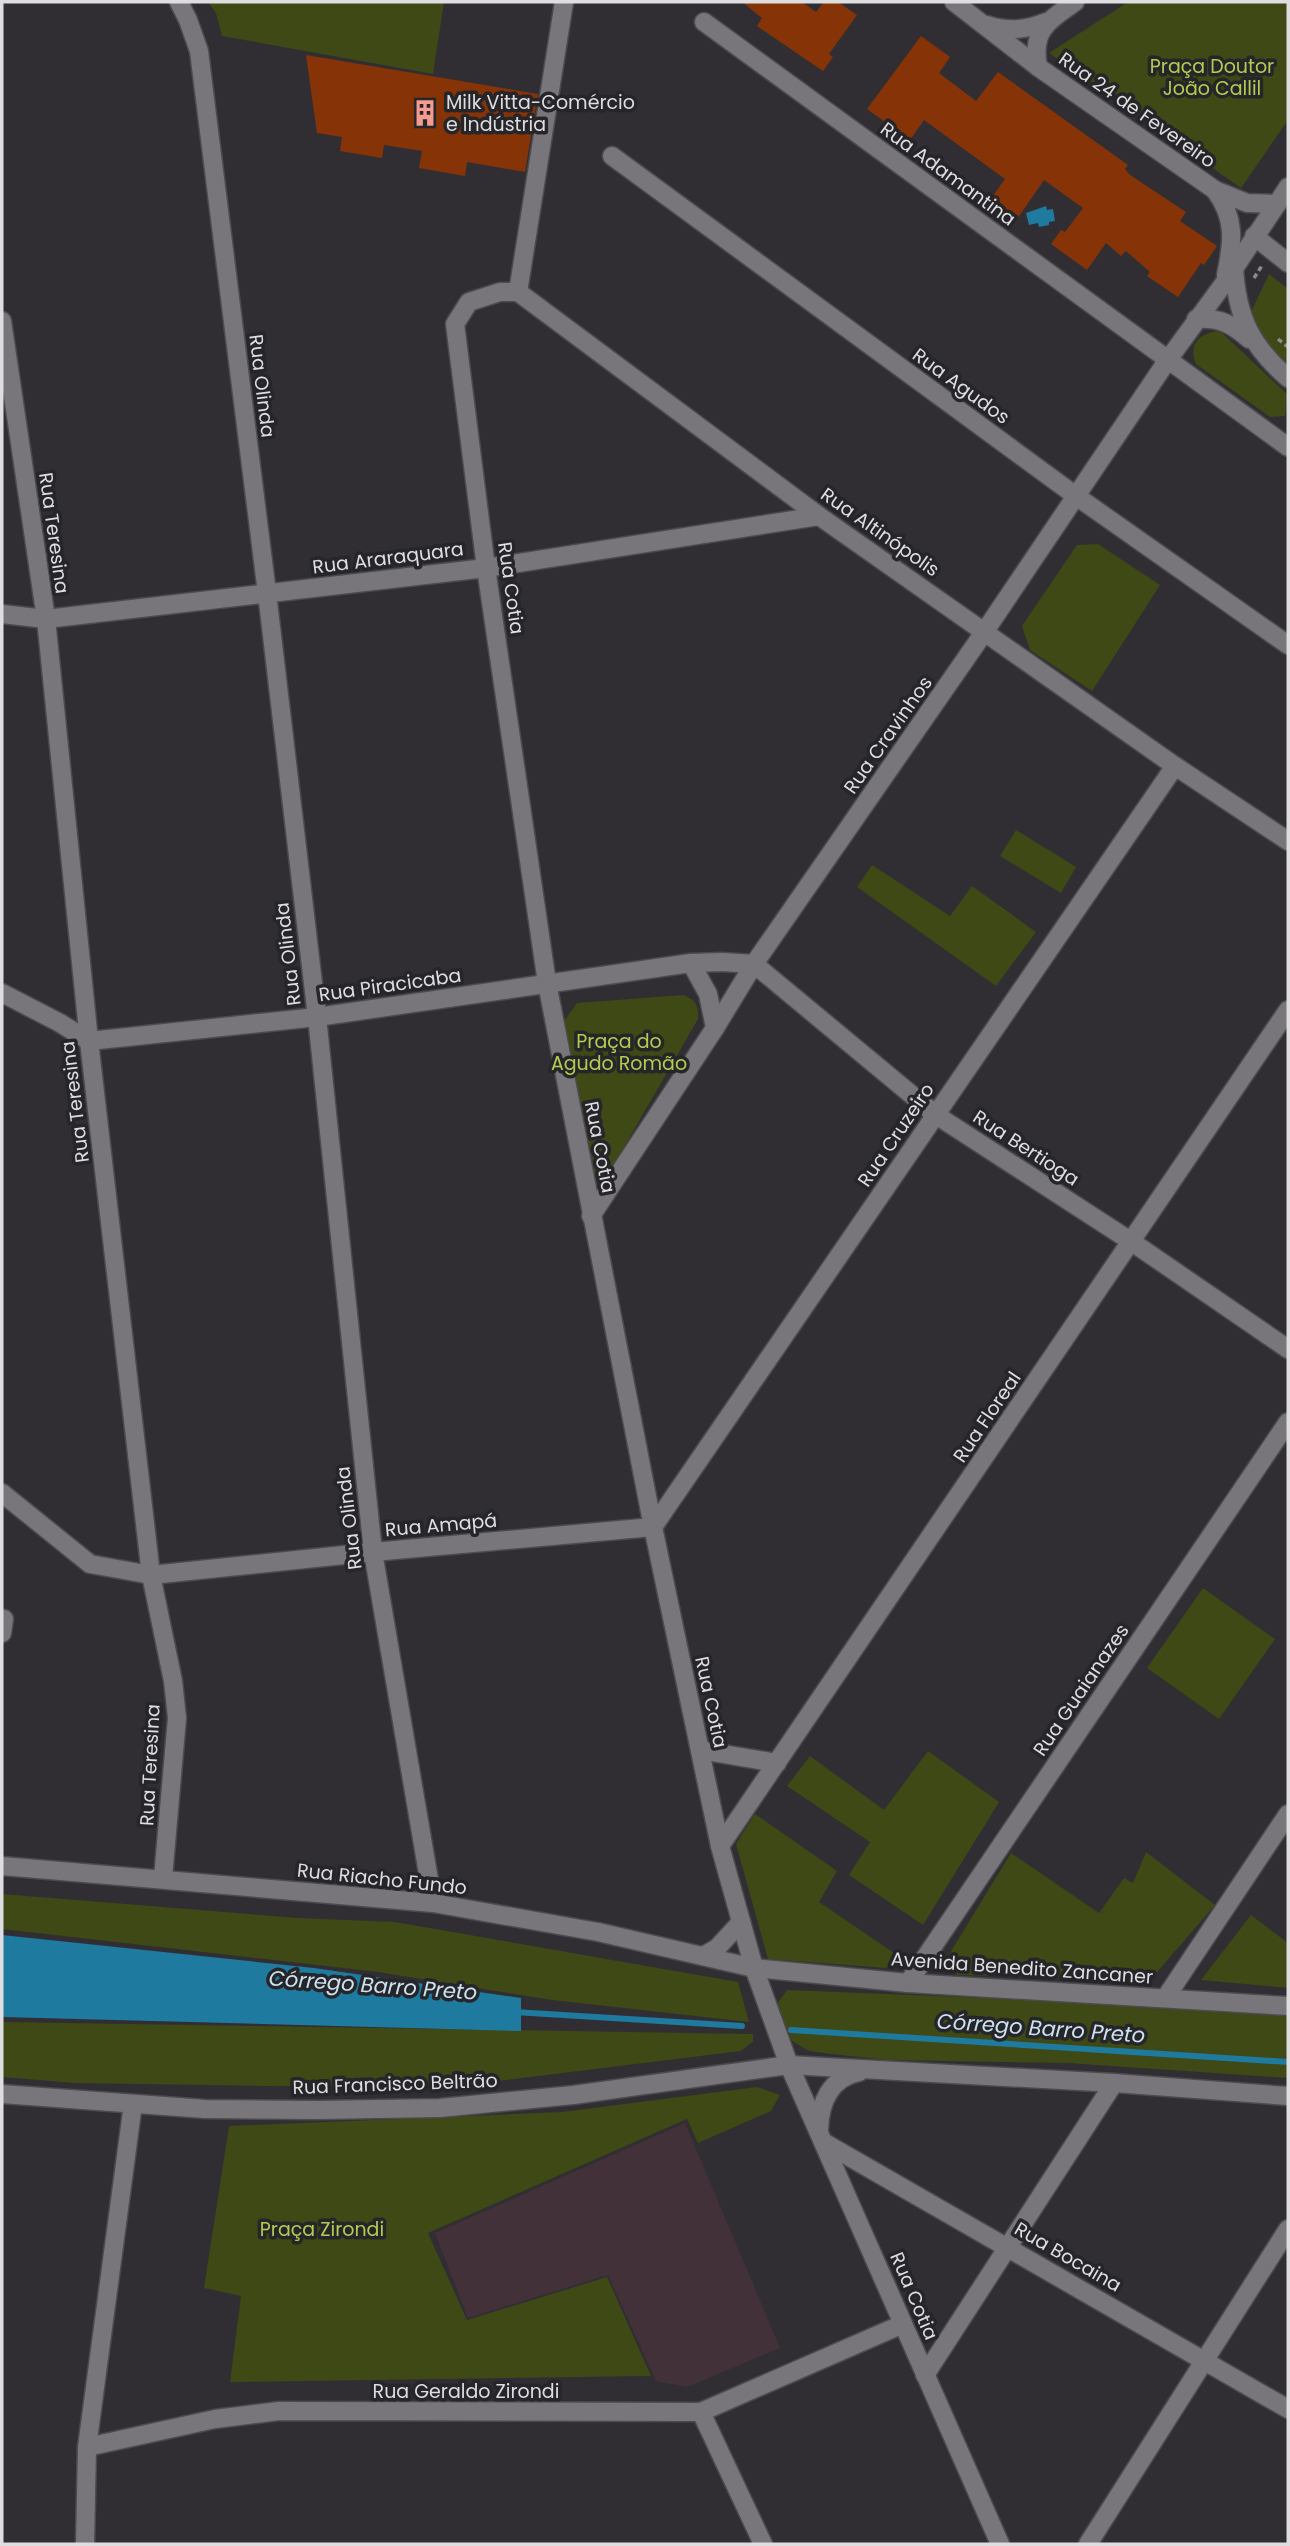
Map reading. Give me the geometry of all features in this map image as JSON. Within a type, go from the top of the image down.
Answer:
[{"type":"street","name":"Rua Olinda","points":[[180,2],[199,51],[267,593],[317,1017],[373,1552],[433,1903]]},
{"type":"street","points":[[518,292],[565,2]]},
{"type":"street","name":"Rua 24 de Fevereiro","points":[[954,2],[1038,67],[1215,190],[1247,203],[1277,204]]},
{"type":"street","points":[[1038,67],[1036,44],[1040,32],[1046,22],[1075,2]]},
{"type":"street","name":"Rua Adamantina","points":[[704,22],[1288,447]]},
{"type":"street","name":"Rua 24 de Fevereiro","points":[[984,24],[1015,30],[1046,22]]},
{"type":"street","name":"Rua Agudos","points":[[612,156],[1076,496],[1288,645]]},
{"type":"street","name":"Rua Cravinhos","points":[[591,1216],[754,964],[1288,187]]},
{"type":"street","name":"Rua Cravinhos","points":[[1215,190],[1231,219],[1230,275]]},
{"type":"street","points":[[1254,236],[1288,263]]},
{"type":"street","points":[[1230,275],[1244,321],[1257,346]]},
{"type":"street","name":"Rua Cotia","points":[[518,292],[500,292],[469,302],[455,324],[486,568],[547,983],[653,1528],[720,1846],[754,1968],[789,2065],[1000,2544]]},
{"type":"street","name":"Rua Altinópolis","points":[[518,292],[820,516],[1175,766],[1288,841]]},
{"type":"street","points":[[1196,319],[1224,320],[1237,328],[1288,378]]},
{"type":"street","name":"Rua Teresina","points":[[2,321],[46,619],[89,1041],[151,1575],[173,1681],[177,1717],[163,1878]]},
{"type":"street","name":"Rua Araraquara","points":[[2,614],[46,619],[486,568],[820,516]]},
{"type":"street","name":"Rua Cruzeiro","points":[[653,1528],[1175,766]]},
{"type":"street","points":[[691,963],[708,994],[715,1028]]},
{"type":"street","name":"Rua Piracicaba","points":[[89,1041],[317,1017],[691,963],[754,964]]},
{"type":"street","name":"Rua Bertioga","points":[[754,964],[936,1115],[1132,1242],[1288,1349]]},
{"type":"street","points":[[2,993],[89,1041]]},
{"type":"street","name":"Rua Floreal","points":[[720,1846],[1288,1010]]},
{"type":"street","name":"Rua Guaianazes","points":[[908,1983],[1288,1422]]},
{"type":"street","name":"Rua Amapá","points":[[2,1493],[90,1564],[151,1575],[373,1552],[653,1528]]},
{"type":"street","points":[[700,1750],[777,1763]]},
{"type":"street","points":[[1166,1997],[1288,1814]]},
{"type":"street","name":"Rua Riacho Fundo","points":[[2,1866],[433,1903],[598,1932],[754,1968]]},
{"type":"street","points":[[703,1956],[717,1948],[741,1922]]},
{"type":"street","name":"Avenida Benedito Zancaner","points":[[754,1968],[908,1983],[1288,2006]]},
{"type":"street","points":[[789,2065],[1114,2083],[1288,2096]]},
{"type":"street","name":"Rua Francisco Beltrão","points":[[2,2094],[205,2109],[440,2108],[573,2095],[789,2065]]},
{"type":"street","points":[[822,2136],[820,2112],[825,2096],[836,2083],[850,2074],[867,2070]]},
{"type":"street","points":[[925,2375],[1114,2083]]},
{"type":"street","points":[[85,2544],[88,2447],[133,2104]]},
{"type":"street","name":"Rua Bocaina","points":[[822,2136],[1288,2409]]},
{"type":"street","points":[[1088,2544],[1288,2229]]},
{"type":"street","points":[[763,2544],[701,2412],[903,2324]]},
{"type":"street","name":"Rua Geraldo Zirondi","points":[[88,2447],[215,2418],[279,2412],[701,2412]]},
{"type":"shaded area","points":[[685,2123],[780,2348],[687,2387],[656,2381],[608,2275],[468,2318],[435,2233]]},
{"type":"green space","points":[[208,2],[444,2],[433,74],[222,36],[216,13]]},
{"type":"green space","name":"Praça Doutor João Callil","points":[[1128,2],[1288,2],[1288,120],[1241,188],[1049,53]]},
{"type":"green space","points":[[1269,274],[1288,289],[1288,369],[1263,343],[1250,314]]},
{"type":"green space","points":[[1220,331],[1288,395],[1285,416],[1270,417],[1196,364],[1193,351],[1198,340],[1207,334]]},
{"type":"green space","points":[[1098,544],[1160,585],[1092,691],[1030,650],[1022,626],[1077,545]]},
{"type":"green space","points":[[1016,830],[1076,867],[1061,893],[1000,856]]},
{"type":"green space","points":[[872,865],[950,916],[972,886],[1036,932],[996,986],[857,887]]},
{"type":"green space","name":"Praça do Agudo Romão","points":[[683,995],[696,1004],[698,1019],[609,1173],[599,1177],[591,1170],[562,1024],[577,1003]]},
{"type":"green space","points":[[1203,1588],[1275,1639],[1219,1719],[1147,1668]]},
{"type":"green space","points":[[928,1751],[999,1802],[923,1925],[849,1875],[870,1842],[787,1786],[810,1756],[884,1810]]},
{"type":"green space","points":[[755,1814],[837,1871],[819,1902],[900,1957],[886,1968],[768,1959],[736,1844]]},
{"type":"green space","points":[[1146,1852],[1215,1905],[1151,1979],[957,1975],[945,1961],[1011,1853],[1099,1913],[1124,1878],[1133,1883]]},
{"type":"green space","points":[[2,1894],[298,1918],[395,1922],[738,1982],[749,2022],[552,2000],[378,1972],[2,1929]]},
{"type":"green space","points":[[1251,1915],[1288,1943],[1288,1988],[1201,1980]]},
{"type":"green space","points":[[787,1990],[1184,2006],[1288,2016],[1288,2078],[1068,2063],[887,2060],[809,2051],[792,2041],[777,2004]]},
{"type":"green space","points":[[2,2022],[753,2034],[753,2041],[741,2051],[465,2085],[75,2083],[2,2077]]},
{"type":"green space","name":"Praça Zirondi","points":[[757,2087],[780,2095],[771,2111],[698,2143],[687,2119],[428,2233],[467,2320],[607,2277],[651,2376],[230,2382],[241,2296],[204,2288],[229,2126],[562,2112]]},
{"type":"water","points":[[1046,206],[1047,210],[1053,209],[1055,221],[1039,227],[1038,223],[1029,225],[1026,213]]},
{"type":"water","points":[[2,1935],[314,1968],[521,1998],[521,2031],[2,2017]]},
{"type":"building","points":[[742,2],[802,2],[816,12],[824,2],[838,2],[857,15],[829,54],[833,57],[823,71],[757,26],[762,18]]},
{"type":"building","points":[[921,36],[950,57],[939,73],[976,101],[998,72],[1128,165],[1125,169],[1130,175],[1186,212],[1180,221],[1217,246],[1204,265],[1201,263],[1178,297],[1147,276],[1150,272],[1126,251],[1121,256],[1106,243],[1087,270],[1051,244],[1061,230],[1065,232],[1083,208],[1044,180],[1015,222],[988,203],[1005,179],[924,120],[910,140],[867,109]]},
{"type":"building","name":"Milk Vitta-Comércio e Indústria","points":[[306,55],[538,94],[525,172],[467,162],[465,176],[419,168],[422,151],[384,145],[382,158],[340,151],[342,137],[317,133]]},
{"type":"waterway","name":"Córrego Barro Preto","points":[[514,2012],[742,2026]]},
{"type":"waterway","name":"Córrego Barro Preto","points":[[791,2030],[1288,2062]]},
{"type":"place","name":"Milk Vitta-Comércio e Indústria","points":[[425,113]]}]
